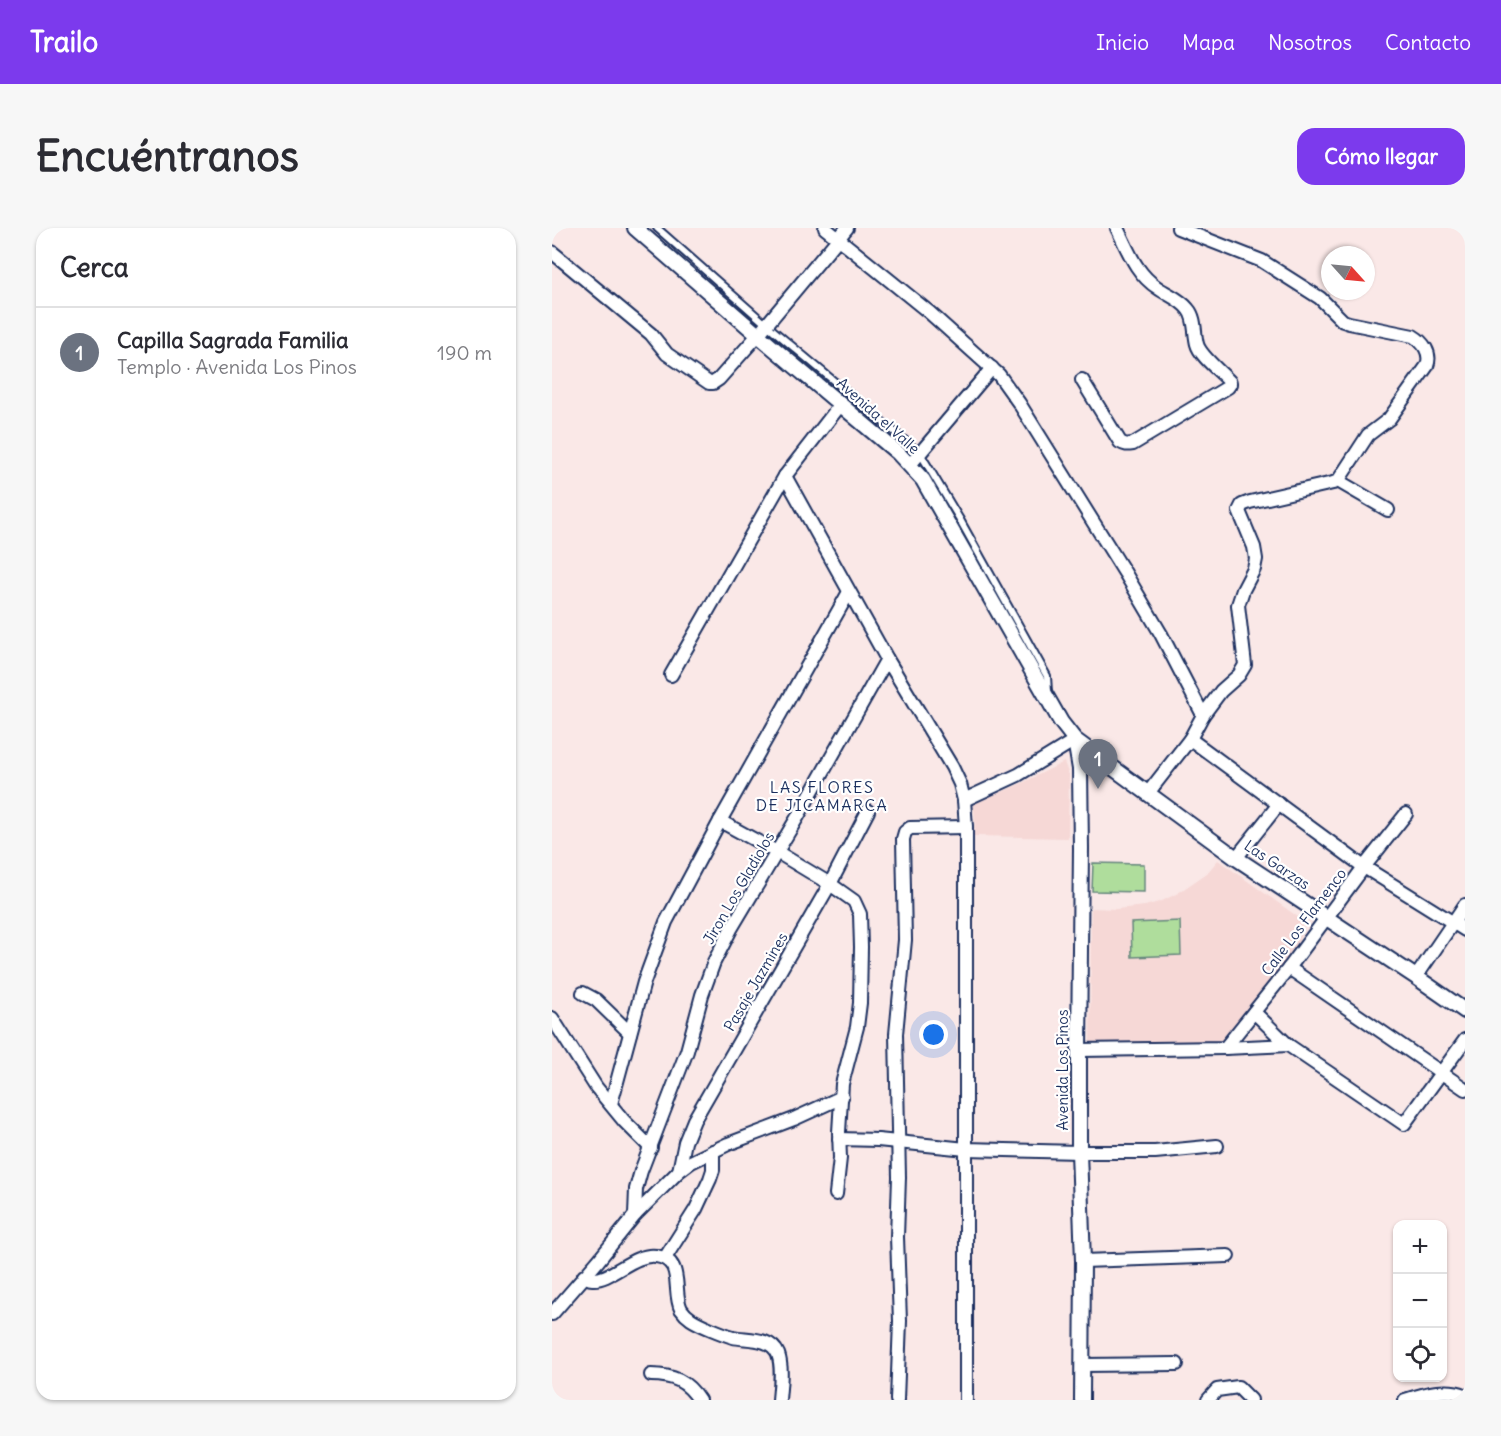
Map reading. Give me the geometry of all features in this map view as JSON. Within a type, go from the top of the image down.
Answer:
[{"type":"street","name":"Avenida el Valle","points":[[635,228],[762,330],[910,465],[922,480],[1061,722],[1075,740]]},
{"type":"street","points":[[825,228],[930,313],[992,368],[1019,403],[1125,573],[1161,634],[1203,715]]},
{"type":"street","points":[[552,252],[651,334],[668,354],[713,383],[762,330],[847,228]]},
{"type":"street","points":[[1082,380],[1120,441],[1128,445],[1230,384],[1201,352],[1197,344],[1190,310],[1177,298],[1157,288],[1142,275],[1134,264],[1117,228]]},
{"type":"street","points":[[1148,793],[1190,739],[1203,715],[1221,691],[1239,675],[1245,664],[1238,605],[1256,559],[1254,547],[1239,511],[1242,505],[1338,481],[1368,435],[1389,418],[1429,360],[1426,348],[1413,336],[1343,321],[1320,298],[1262,261],[1178,228]]},
{"type":"street","points":[[910,465],[992,368]]},
{"type":"street","points":[[671,675],[785,476],[841,404]]},
{"type":"street","points":[[785,476],[887,659],[952,767],[964,800],[966,827],[966,1400]]},
{"type":"street","points":[[1338,481],[1388,510]]},
{"type":"street","points":[[611,1104],[644,982],[666,922],[849,592]]},
{"type":"street","name":"Jiron Los Gladiolos","points":[[635,1215],[636,1190],[641,1171],[687,1051],[702,995],[714,962],[887,659]]},
{"type":"street","points":[[1190,739],[1364,867],[1465,930]]},
{"type":"street","points":[[964,800],[1018,775],[1075,740]]},
{"type":"street","name":"Las Garzas","points":[[1075,740],[1236,858],[1465,1011]]},
{"type":"street","name":"Avenida Los Pinos","points":[[1075,740],[1080,769],[1082,848],[1079,1050],[1079,1152],[1083,1261],[1082,1400]]},
{"type":"street","points":[[1236,858],[1279,804]]},
{"type":"street","name":"Pasaje Jazmines","points":[[679,1171],[685,1142],[694,1120],[830,884],[868,811]]},
{"type":"street","name":"Calle Los Flamenco","points":[[1225,1048],[1406,814]]},
{"type":"street","points":[[720,821],[830,884],[854,901],[860,914],[861,1003],[842,1084],[840,1158],[836,1194]]},
{"type":"street","points":[[897,1400],[900,1321],[897,1237],[899,1141],[896,1034],[905,940],[903,839],[905,832],[910,828],[966,827]]},
{"type":"street","points":[[1416,977],[1465,905]]},
{"type":"street","points":[[1289,968],[1465,1089]]},
{"type":"street","points":[[583,993],[596,1000],[630,1033]]},
{"type":"street","points":[[1254,1011],[1288,1045],[1404,1124],[1465,1040]]},
{"type":"street","points":[[552,1018],[596,1087],[624,1121],[651,1148]]},
{"type":"street","points":[[1079,1050],[1288,1045]]},
{"type":"street","points":[[552,1314],[635,1215],[679,1171],[728,1144],[794,1119],[842,1097]]},
{"type":"street","points":[[839,1139],[899,1141],[966,1149],[1079,1152],[1155,1152],[1217,1146]]},
{"type":"street","points":[[665,1258],[696,1209],[710,1179],[713,1170],[713,1151]]},
{"type":"street","points":[[584,1276],[594,1280],[640,1258],[654,1256],[665,1258],[672,1265],[676,1274],[681,1309],[691,1319],[716,1331],[734,1337],[764,1342],[774,1347],[781,1372],[779,1400]]},
{"type":"street","points":[[1083,1261],[1228,1256]]},
{"type":"street","points":[[1083,1365],[1177,1364]]},
{"type":"street","points":[[651,1375],[667,1376],[681,1382],[692,1389],[699,1400]]},
{"type":"street","points":[[1208,1400],[1217,1390],[1238,1387],[1251,1400]]},
{"type":"street","points":[[1405,1400],[1424,1394],[1443,1392],[1458,1392],[1465,1395]]},
{"type":"lane","points":[[657,228],[762,330],[920,453],[1047,676],[1048,699]]},
{"type":"shaded area","points":[[1064,762],[1069,775],[1068,838],[974,836],[973,804]]},
{"type":"shaded area","points":[[1218,860],[1305,922],[1301,926],[1299,939],[1301,942],[1219,1045],[1090,1045],[1091,908],[1116,909],[1145,906],[1162,901],[1207,873]]},
{"type":"green space","points":[[1093,863],[1144,864],[1144,892],[1092,891]]},
{"type":"green space","points":[[1180,921],[1181,955],[1132,957],[1131,923]]},
{"type":"place","name":"Capilla Sagrada Familia","points":[[1098,789]]},
{"type":"district","name":"LAS FLORES DE JICAMARCA","points":[[822,796]]}]
